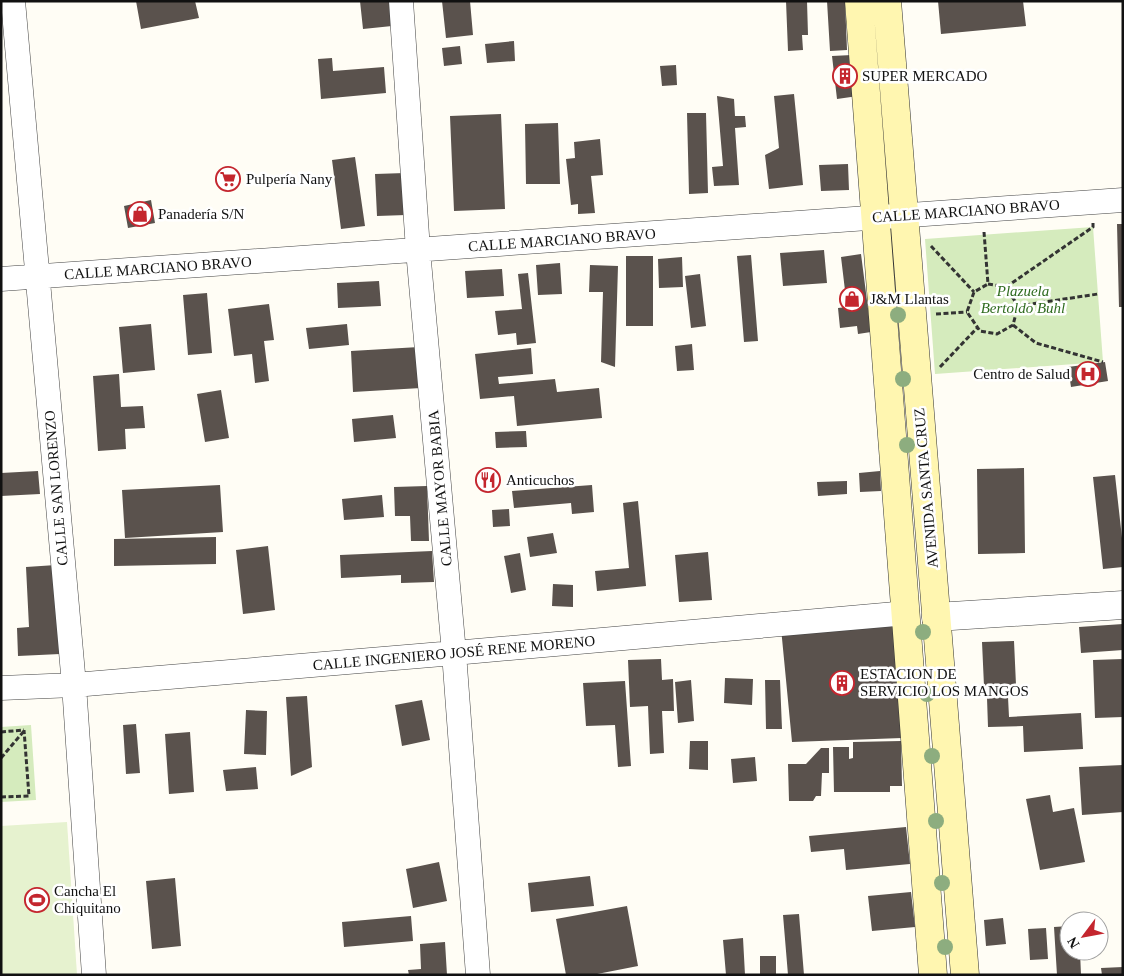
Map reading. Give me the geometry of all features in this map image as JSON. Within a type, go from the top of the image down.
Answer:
[{"type":"main road","name":"AVENIDA SANTA CRUZ","points":[[859,1],[934,975]]},
{"type":"main road","name":"AVENIDA SANTA CRUZ","points":[[888,1],[965,975]]},
{"type":"street","name":"CALLE SAN LORENZO","points":[[13,1],[74,684],[94,975]]},
{"type":"street","name":"CALLE MAYOR BABIA","points":[[401,1],[418,250],[454,653],[478,975]]},
{"type":"street","name":"CALLE MARCIANO BRAVO","points":[[1,279],[1123,200]]},
{"type":"street","points":[[936,617],[1123,604]]},
{"type":"street","name":"CALLE INGENIERO JOSÉ RENE MORENO","points":[[1,688],[74,684],[454,653],[906,612]]},
{"type":"path","points":[[968,312],[974,292],[988,284],[1006,287],[1093,227],[1091,203]]},
{"type":"path","points":[[982,210],[988,284]]},
{"type":"path","points":[[931,246],[974,292]]},
{"type":"path","points":[[968,312],[980,331],[998,334],[1013,325],[1018,306],[1006,287]]},
{"type":"path","points":[[1018,306],[1098,294]]},
{"type":"path","points":[[912,314],[968,312]]},
{"type":"path","points":[[1013,325],[1036,343],[1103,362]]},
{"type":"path","points":[[919,392],[978,327]]},
{"type":"path","points":[[1,732],[24,730]]},
{"type":"path","points":[[1,758],[24,730]]},
{"type":"path","points":[[1,797],[29,796],[24,730]]},
{"type":"green space","name":"Plazuela Bertoldo Buhl","points":[[1093,227],[1103,362],[935,374],[925,239]]},
{"type":"green space","points":[[31,725],[36,800],[1,802],[1,727]]},
{"type":"green space","name":"Cancha El Chiquitano","points":[[67,822],[77,975],[1,975],[1,826]]},
{"type":"building","points":[[136,1],[195,1],[199,18],[141,29]]},
{"type":"building","points":[[360,1],[390,1],[392,26],[363,29]]},
{"type":"building","points":[[442,1],[470,1],[473,35],[446,38]]},
{"type":"building","points":[[786,1],[807,1],[808,35],[802,35],[803,50],[788,51]]},
{"type":"building","points":[[827,1],[845,1],[847,50],[830,51]]},
{"type":"building","points":[[938,1],[1023,1],[1026,26],[941,34]]},
{"type":"building","points":[[514,41],[515,61],[487,63],[485,44]]},
{"type":"building","points":[[460,46],[462,64],[444,66],[442,48]]},
{"type":"building","name":"SUPER MERCADO","points":[[852,55],[858,96],[837,99],[832,56]]},
{"type":"building","points":[[332,58],[333,71],[384,67],[386,93],[321,99],[318,59]]},
{"type":"building","points":[[676,65],[677,85],[662,86],[660,66]]},
{"type":"building","points":[[794,94],[803,185],[769,189],[765,155],[779,148],[774,96]]},
{"type":"building","points":[[717,96],[734,99],[735,116],[745,116],[746,127],[735,128],[739,185],[714,186],[712,167],[723,166]]},
{"type":"building","points":[[687,113],[706,113],[708,193],[689,194]]},
{"type":"building","points":[[501,114],[505,209],[454,211],[450,116]]},
{"type":"building","points":[[558,123],[560,184],[526,184],[525,124]]},
{"type":"building","points":[[600,139],[603,175],[591,176],[595,213],[578,214],[578,204],[571,205],[566,159],[575,158],[574,142]]},
{"type":"building","points":[[355,157],[365,226],[341,229],[332,160]]},
{"type":"building","points":[[848,164],[849,190],[821,191],[819,165]]},
{"type":"building","points":[[405,173],[406,215],[377,216],[375,174]]},
{"type":"building","name":"Panadería S/N","points":[[151,200],[155,223],[128,228],[124,206]]},
{"type":"building","points":[[1117,224],[1123,224],[1123,307],[1119,307]]},
{"type":"building","points":[[824,250],[827,283],[783,286],[780,253]]},
{"type":"building","points":[[861,254],[871,332],[858,334],[857,326],[840,328],[838,308],[847,307],[841,257]]},
{"type":"building","points":[[751,255],[758,341],[744,342],[737,256]]},
{"type":"building","points":[[626,256],[653,256],[653,326],[626,326]]},
{"type":"building","points":[[682,257],[683,287],[659,288],[658,259]]},
{"type":"building","points":[[560,263],[562,294],[538,295],[536,265]]},
{"type":"building","points":[[590,265],[618,266],[615,367],[601,362],[603,292],[589,292]]},
{"type":"building","points":[[502,269],[504,296],[467,298],[465,271]]},
{"type":"building","points":[[528,273],[536,343],[517,345],[516,333],[498,335],[495,311],[522,309],[518,274]]},
{"type":"building","points":[[700,274],[706,326],[691,328],[685,276]]},
{"type":"building","points":[[379,281],[381,306],[338,308],[337,283]]},
{"type":"building","points":[[207,293],[212,353],[188,355],[183,295]]},
{"type":"building","points":[[269,304],[274,340],[264,341],[269,381],[255,383],[252,354],[234,356],[228,309]]},
{"type":"building","points":[[151,324],[155,370],[123,373],[119,327]]},
{"type":"building","points":[[347,324],[349,345],[309,349],[306,328]]},
{"type":"building","points":[[692,344],[694,370],[677,371],[675,346]]},
{"type":"building","points":[[419,347],[421,388],[353,392],[351,351]]},
{"type":"building","points":[[531,348],[533,374],[498,377],[499,384],[555,379],[557,392],[599,388],[602,418],[517,426],[514,396],[480,399],[475,354]]},
{"type":"building","name":"Centro de Salud","points":[[1105,362],[1108,381],[1071,387],[1068,367]]},
{"type":"building","points":[[119,374],[121,407],[143,406],[145,428],[125,429],[126,449],[98,451],[93,376]]},
{"type":"building","points":[[221,390],[229,438],[205,442],[197,394]]},
{"type":"building","points":[[393,415],[396,438],[354,442],[352,419]]},
{"type":"building","points":[[526,431],[527,447],[496,448],[495,432]]},
{"type":"building","points":[[1024,468],[1025,553],[978,554],[977,469]]},
{"type":"building","points":[[38,471],[40,494],[1,496],[1,473]]},
{"type":"building","points":[[880,471],[881,491],[860,492],[859,473]]},
{"type":"building","points":[[1115,475],[1123,547],[1123,567],[1103,569],[1093,477]]},
{"type":"building","points":[[847,481],[847,494],[818,496],[817,482]]},
{"type":"building","points":[[220,485],[223,532],[125,538],[122,490]]},
{"type":"building","points":[[592,485],[594,512],[572,514],[571,503],[514,508],[512,491]]},
{"type":"building","points":[[427,486],[429,541],[411,541],[410,516],[395,516],[394,487]]},
{"type":"building","points":[[382,495],[384,517],[344,520],[342,499]]},
{"type":"building","points":[[638,501],[646,586],[597,591],[595,571],[629,568],[623,503]]},
{"type":"building","points":[[509,509],[510,526],[493,527],[492,510]]},
{"type":"building","points":[[553,533],[557,553],[530,557],[527,537]]},
{"type":"building","points":[[216,537],[216,564],[114,566],[114,539]]},
{"type":"building","points":[[268,546],[275,610],[243,614],[236,550]]},
{"type":"building","points":[[432,551],[434,582],[401,583],[401,575],[341,578],[340,555]]},
{"type":"building","points":[[708,552],[712,600],[679,602],[675,555]]},
{"type":"building","points":[[520,553],[526,590],[511,593],[504,556]]},
{"type":"building","points":[[56,565],[60,654],[18,656],[17,628],[29,627],[26,567]]},
{"type":"building","points":[[553,584],[573,585],[573,607],[552,606]]},
{"type":"building","name":"ESTACION DE SERVICIO LOS MANGOS","points":[[895,617],[902,738],[792,742],[781,628]]},
{"type":"building","points":[[1123,624],[1123,650],[1081,653],[1079,627]]},
{"type":"building","points":[[1014,641],[1016,685],[984,686],[982,642]]},
{"type":"building","points":[[661,659],[662,680],[673,679],[674,711],[662,711],[664,753],[650,754],[648,706],[630,707],[628,660]]},
{"type":"building","points":[[1123,659],[1123,717],[1095,718],[1093,660]]},
{"type":"building","points":[[725,678],[753,679],[752,705],[724,703]]},
{"type":"building","points":[[691,680],[694,721],[678,723],[675,682]]},
{"type":"building","points":[[765,680],[780,680],[782,729],[766,729]]},
{"type":"building","points":[[625,681],[631,766],[618,767],[615,725],[586,726],[583,683]]},
{"type":"building","points":[[307,696],[312,767],[291,776],[286,697]]},
{"type":"building","points":[[1008,697],[1009,717],[1081,713],[1083,749],[1024,752],[1023,726],[988,727],[987,698]]},
{"type":"building","points":[[422,700],[430,740],[402,746],[395,705]]},
{"type":"building","points":[[246,710],[267,711],[266,755],[244,754]]},
{"type":"building","points":[[136,724],[140,773],[126,774],[123,725]]},
{"type":"building","points":[[190,732],[194,792],[169,794],[165,734]]},
{"type":"building","points":[[690,741],[708,741],[708,770],[689,769]]},
{"type":"building","points":[[901,741],[902,786],[890,786],[890,792],[834,792],[833,747],[849,747],[849,759],[853,758],[853,742]]},
{"type":"building","points":[[821,748],[829,748],[829,773],[822,773],[821,796],[816,796],[813,801],[789,801],[788,764],[806,764]]},
{"type":"building","points":[[755,757],[757,781],[733,783],[731,759]]},
{"type":"building","points":[[1123,765],[1123,812],[1082,815],[1079,767]]},
{"type":"building","points":[[256,767],[258,789],[226,791],[223,770]]},
{"type":"building","points":[[1050,795],[1053,812],[1074,808],[1085,862],[1040,870],[1026,799]]},
{"type":"building","points":[[906,827],[910,864],[846,870],[844,849],[811,852],[809,836]]},
{"type":"building","points":[[439,862],[447,901],[413,908],[406,869]]},
{"type":"building","points":[[590,876],[594,906],[531,912],[528,883]]},
{"type":"building","points":[[175,878],[181,946],[152,949],[146,881]]},
{"type":"building","points":[[911,892],[915,927],[872,931],[868,896]]},
{"type":"building","points":[[627,906],[638,966],[592,975],[566,975],[556,919]]},
{"type":"building","points":[[799,914],[804,975],[788,975],[783,915]]},
{"type":"building","points":[[411,916],[413,941],[344,947],[342,922]]},
{"type":"building","points":[[1003,918],[1006,944],[986,946],[984,920]]},
{"type":"building","points":[[1054,927],[1059,927],[1059,961],[1080,961],[1081,975],[1057,975]]},
{"type":"building","points":[[1046,928],[1048,959],[1030,960],[1028,929]]},
{"type":"building","points":[[743,938],[745,975],[726,975],[723,940]]},
{"type":"building","points":[[445,942],[447,975],[409,975],[408,970],[421,969],[420,944]]},
{"type":"building","points":[[760,956],[776,956],[776,975],[760,975]]},
{"type":"building","points":[[1123,967],[1123,975],[1102,975],[1101,968]]},
{"type":"place","name":"SUPER MERCADO","points":[[845,76]]},
{"type":"place","name":"Pulpería Nany","points":[[228,179]]},
{"type":"place","name":"Panadería S/N","points":[[140,214]]},
{"type":"place","name":"J&M Llantas","points":[[852,299]]},
{"type":"place","name":"Centro de Salud","points":[[1088,374]]},
{"type":"place","name":"Anticuchos","points":[[488,480]]},
{"type":"place","name":"ESTACION DE SERVICIO LOS MANGOS","points":[[842,683]]},
{"type":"place","name":"Cancha El Chiquitano","points":[[37,900]]}]
